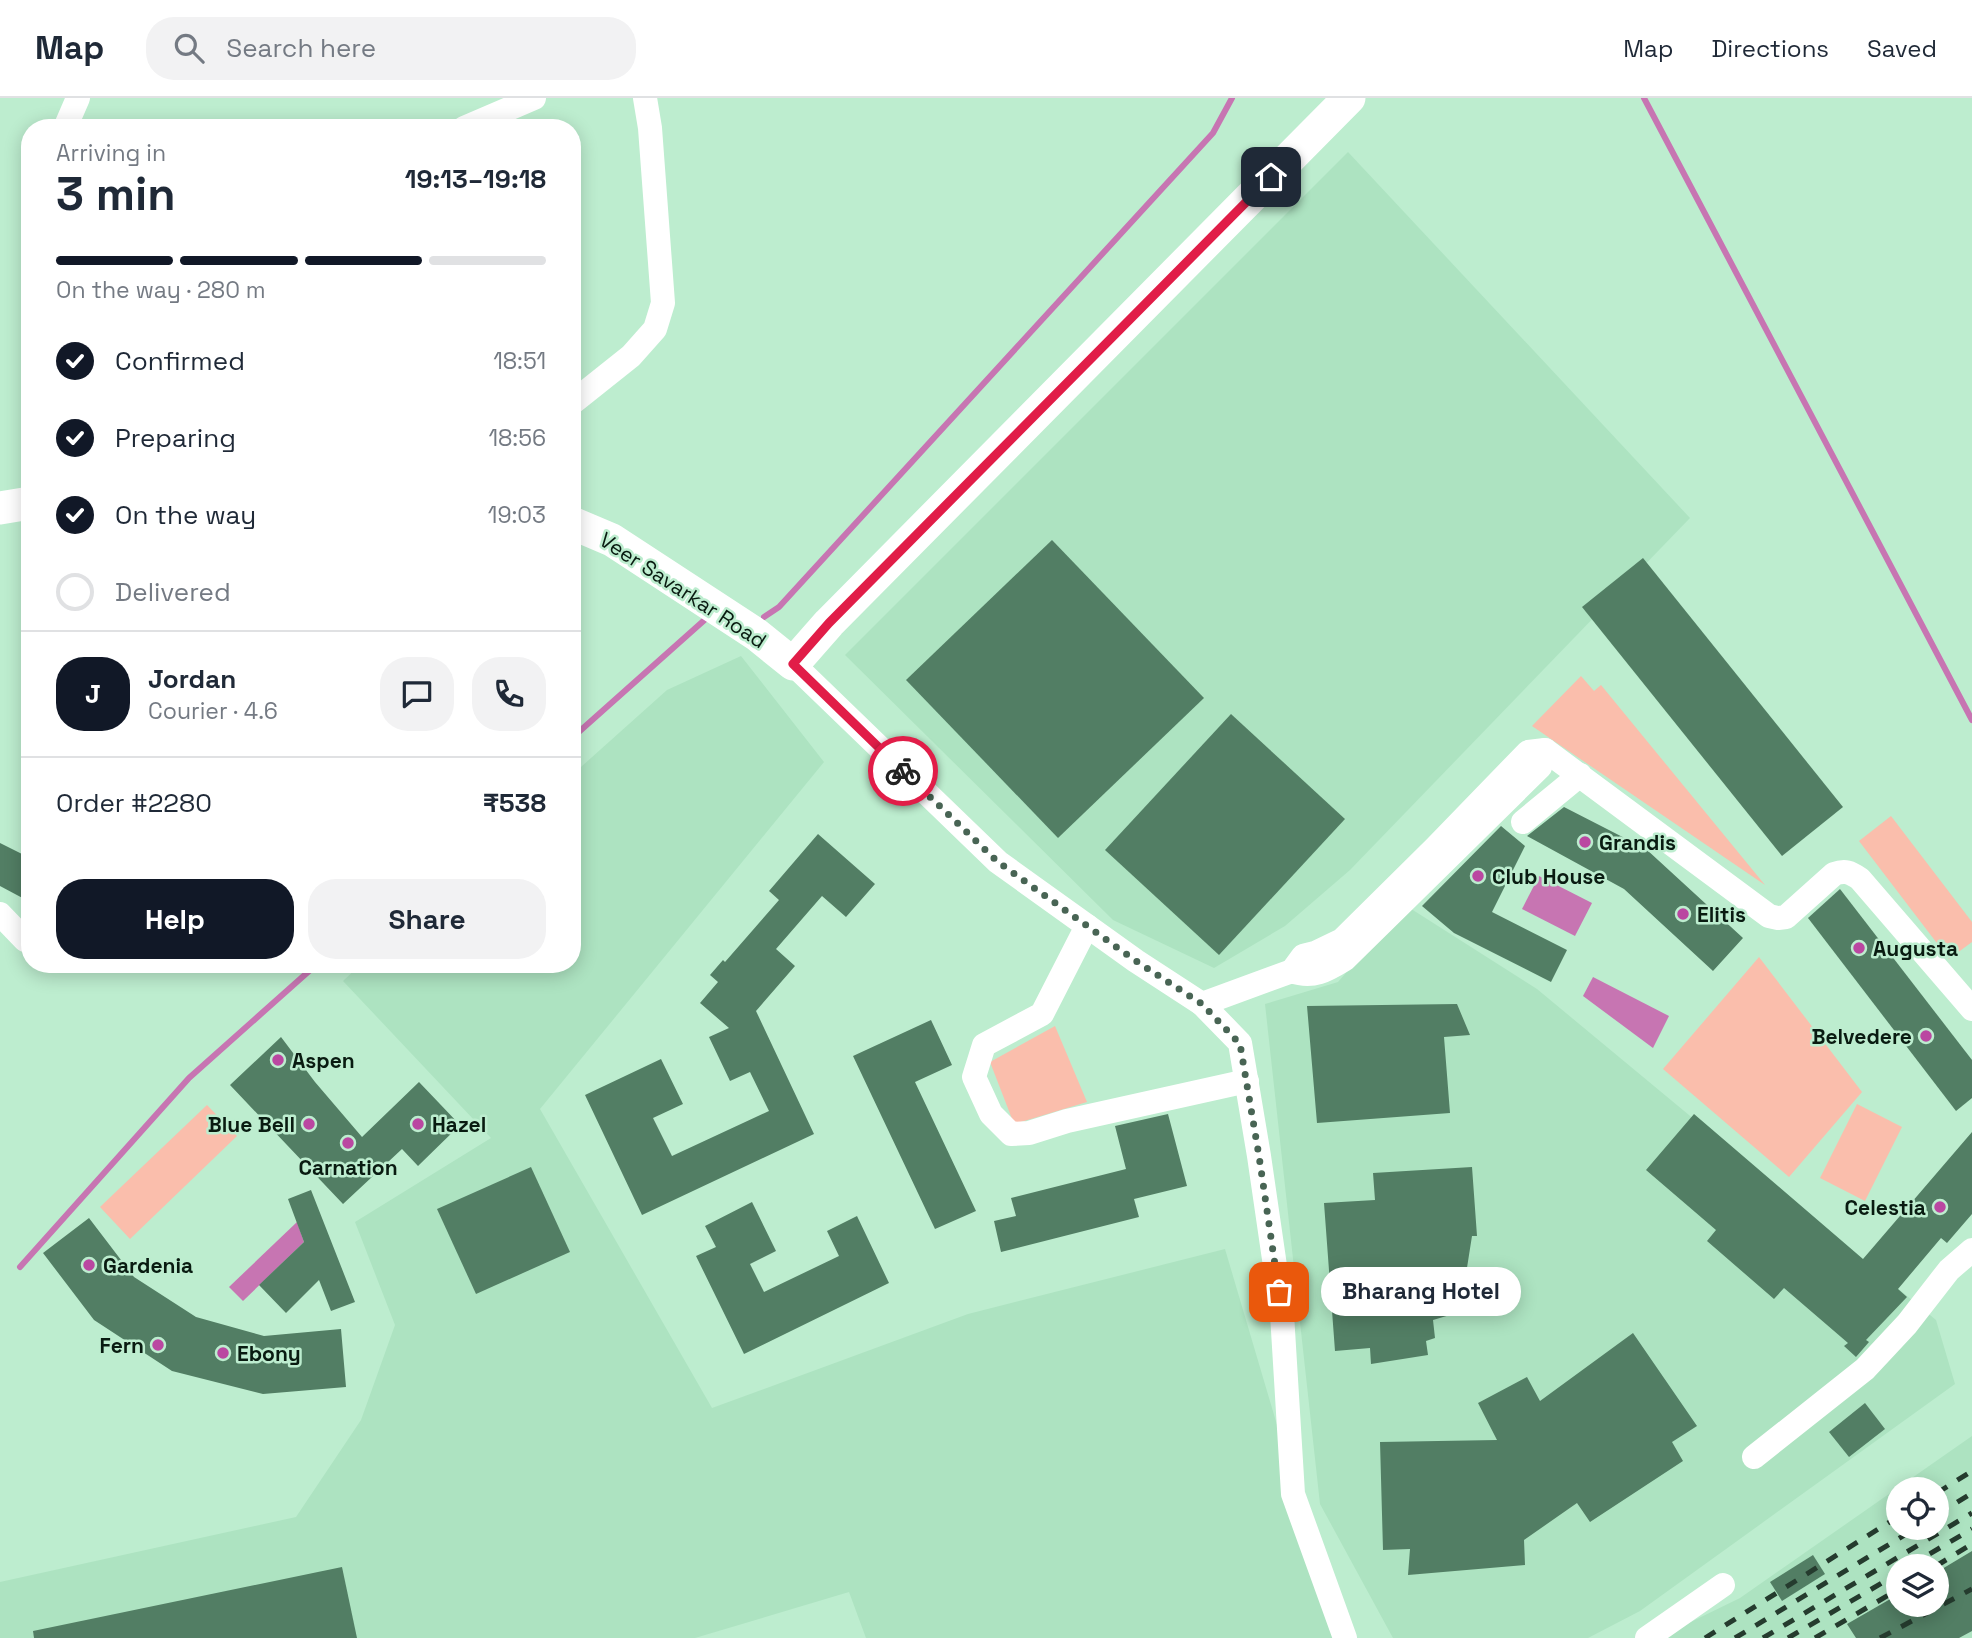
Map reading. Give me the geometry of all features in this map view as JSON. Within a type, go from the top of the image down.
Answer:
[{"type":"street","points":[[69,119],[78,98]]},
{"type":"street","points":[[485,119],[534,98]]},
{"type":"street","points":[[581,397],[631,356],[655,329],[663,303],[650,128],[645,98]]},
{"type":"street","points":[[1345,1638],[1293,1494],[1282,1314],[1240,1044],[1202,1004],[1136,961],[998,862],[806,649],[1349,98]]},
{"type":"street","points":[[0,508],[21,504]]},
{"type":"street","name":"Veer Savarkar Road","points":[[581,527],[612,540],[757,635],[806,649]]},
{"type":"street","points":[[1202,1004],[1292,971],[1306,976],[1345,959],[1441,854],[1528,752],[1545,750],[1769,916],[1786,917],[1833,874],[1844,871],[1852,873],[1972,1009]]},
{"type":"street","points":[[1523,822],[1580,775]]},
{"type":"street","points":[[0,914],[21,936]]},
{"type":"street","points":[[1087,926],[1042,1014],[984,1045],[974,1077],[991,1114],[1011,1134],[1029,1133],[1067,1121],[1247,1081]]},
{"type":"street","points":[[1754,1457],[1865,1369],[1907,1324],[1949,1270],[1972,1250]]},
{"type":"street","points":[[1647,1638],[1723,1585]]},
{"type":"shaded area","points":[[1348,152],[1690,518],[1350,870],[1285,926],[1214,968],[1113,920],[845,655]]},
{"type":"shaded area","points":[[741,656],[824,762],[540,1109],[712,1408],[968,1314],[1225,1249],[1340,1638],[866,1638],[849,1592],[695,1638],[0,1638],[0,1582],[296,1517],[361,1420],[395,1325],[355,1222],[491,1138],[343,981],[351,973],[581,973],[581,767],[667,690]]},
{"type":"shaded area","points":[[1581,676],[1594,691],[1601,685],[1765,885],[1532,726]]},
{"type":"shaded area","points":[[1891,816],[1972,922],[1972,942],[1949,959],[1859,841]]},
{"type":"shaded area","points":[[1539,876],[1592,903],[1575,936],[1522,909]]},
{"type":"shaded area","points":[[1405,905],[1537,989],[1936,1320],[1955,1384],[1640,1611],[1588,1638],[1393,1638],[1320,1504],[1265,1004],[1338,982]]},
{"type":"shaded area","points":[[1759,957],[1862,1092],[1789,1177],[1663,1069]]},
{"type":"shaded area","points":[[1593,977],[1669,1016],[1653,1048],[1583,996]]},
{"type":"shaded area","points":[[1055,1026],[1087,1102],[1014,1124],[990,1062]]},
{"type":"shaded area","points":[[1857,1104],[1902,1127],[1865,1201],[1820,1178]]},
{"type":"shaded area","points":[[207,1105],[237,1136],[130,1239],[100,1207]]},
{"type":"shaded area","points":[[297,1222],[304,1242],[243,1301],[229,1287]]},
{"type":"shaded area","points":[[1972,1436],[1972,1638],[1658,1638],[1740,1598],[1886,1496],[1886,1540],[1949,1540],[1949,1477],[1913,1477]]},
{"type":"building","points":[[1052,540],[1204,698],[1058,838],[906,680]]},
{"type":"building","points":[[1643,558],[1843,807],[1782,856],[1582,607]]},
{"type":"building","points":[[1231,714],[1345,819],[1219,955],[1105,850]]},
{"type":"building","points":[[1564,807],[1646,849],[1743,938],[1713,971],[1624,889],[1527,836]]},
{"type":"building","name":"Club House","points":[[1501,826],[1525,846],[1492,912],[1567,950],[1551,982],[1454,933],[1422,906]]},
{"type":"building","points":[[818,834],[875,884],[846,917],[822,896],[776,949],[795,966],[756,1011],[814,1134],[642,1215],[585,1095],[661,1059],[683,1104],[653,1118],[672,1156],[769,1111],[750,1072],[730,1081],[709,1037],[729,1028],[700,1003],[718,982],[710,975],[723,960],[725,962],[779,900],[769,891]]},
{"type":"building","points":[[0,843],[21,854],[21,897],[0,886]]},
{"type":"building","points":[[1840,889],[1972,1060],[1972,1098],[1956,1111],[1808,918]]},
{"type":"building","points":[[1457,1004],[1470,1035],[1444,1037],[1450,1113],[1317,1123],[1307,1006]]},
{"type":"building","points":[[931,1020],[952,1065],[915,1082],[976,1211],[935,1229],[853,1056]]},
{"type":"building","points":[[281,1037],[362,1137],[419,1082],[460,1125],[418,1166],[402,1149],[343,1204],[230,1085]]},
{"type":"building","points":[[1168,1114],[1187,1186],[1134,1199],[1139,1217],[1001,1252],[994,1221],[1016,1216],[1011,1198],[1126,1169],[1115,1126]]},
{"type":"building","points":[[1694,1114],[1863,1259],[1972,1132],[1972,1214],[1947,1243],[1941,1238],[1898,1289],[1907,1297],[1866,1340],[1869,1342],[1856,1357],[1844,1346],[1848,1343],[1784,1288],[1774,1299],[1707,1241],[1716,1230],[1646,1170]]},
{"type":"building","points":[[531,1167],[570,1252],[476,1294],[437,1209]]},
{"type":"building","points":[[1472,1167],[1477,1236],[1472,1236],[1460,1312],[1433,1320],[1435,1338],[1426,1341],[1428,1355],[1371,1364],[1370,1348],[1335,1351],[1324,1203],[1375,1200],[1373,1173]]},
{"type":"building","points":[[311,1190],[355,1302],[331,1311],[319,1280],[286,1313],[259,1285],[304,1242],[288,1199]]},
{"type":"building","points":[[752,1202],[776,1251],[750,1264],[764,1292],[839,1256],[827,1231],[857,1216],[889,1283],[744,1354],[696,1256],[716,1247],[705,1226]]},
{"type":"building","points":[[89,1218],[134,1277],[196,1317],[264,1336],[341,1329],[346,1387],[263,1394],[172,1371],[94,1320],[43,1253]]},
{"type":"building","points":[[1633,1333],[1697,1426],[1672,1442],[1683,1461],[1590,1522],[1577,1503],[1524,1540],[1525,1565],[1408,1575],[1410,1549],[1383,1550],[1380,1442],[1497,1440],[1478,1403],[1527,1377],[1540,1401]]},
{"type":"building","points":[[1865,1403],[1885,1429],[1849,1457],[1829,1432]]},
{"type":"building","points":[[1972,1551],[1972,1631],[1959,1638],[1856,1638],[1847,1624],[1886,1602],[1886,1617],[1949,1617],[1949,1565]]},
{"type":"building","points":[[1813,1555],[1825,1574],[1782,1601],[1770,1582]]},
{"type":"building","points":[[342,1567],[357,1638],[34,1638],[33,1631]]},
{"type":"waterway","points":[[764,617],[779,607],[1213,133],[1232,98]]},
{"type":"waterway","points":[[1644,98],[1972,720]]},
{"type":"waterway","points":[[581,730],[709,616]]},
{"type":"waterway","points":[[20,1267],[189,1078],[307,973]]},
{"type":"railway","points":[[1949,1485],[1972,1471]]},
{"type":"railway","points":[[1949,1507],[1972,1493]]},
{"type":"railway","points":[[1763,1638],[1972,1513]]},
{"type":"railway","points":[[1705,1638],[1886,1524]]},
{"type":"railway","points":[[1929,1554],[1972,1529]]},
{"type":"railway","points":[[1735,1638],[1896,1540]]},
{"type":"railway","points":[[1949,1558],[1972,1544]]},
{"type":"railway","points":[[1788,1638],[1886,1581]]},
{"type":"railway","points":[[1880,1638],[1972,1589]]},
{"type":"railway","points":[[1815,1638],[1886,1597]]},
{"type":"way so far","points":[[903,771],[998,862],[1136,961],[1208,1007],[1240,1044],[1279,1292]]},
{"type":"place","name":"Grandis","points":[[1585,842]]},
{"type":"place","name":"Club House","points":[[1478,876]]},
{"type":"place","name":"Elitis","points":[[1683,914]]},
{"type":"place","name":"Augusta","points":[[1859,948]]},
{"type":"place","name":"Belvedere","points":[[1926,1036]]},
{"type":"place","name":"Aspen","points":[[278,1060]]},
{"type":"place","name":"Blue Bell","points":[[309,1124]]},
{"type":"place","name":"Hazel","points":[[418,1124]]},
{"type":"place","name":"Carnation","points":[[348,1143]]},
{"type":"place","name":"Celestia","points":[[1940,1207]]},
{"type":"place","name":"Gardenia","points":[[89,1265]]},
{"type":"place","name":"Bharang Hotel","points":[[1279,1292]]},
{"type":"place","name":"Fern","points":[[158,1345]]},
{"type":"place","name":"Ebony","points":[[223,1353]]},
{"type":"route","points":[[903,771],[793,664],[829,623],[1271,177]]}]
